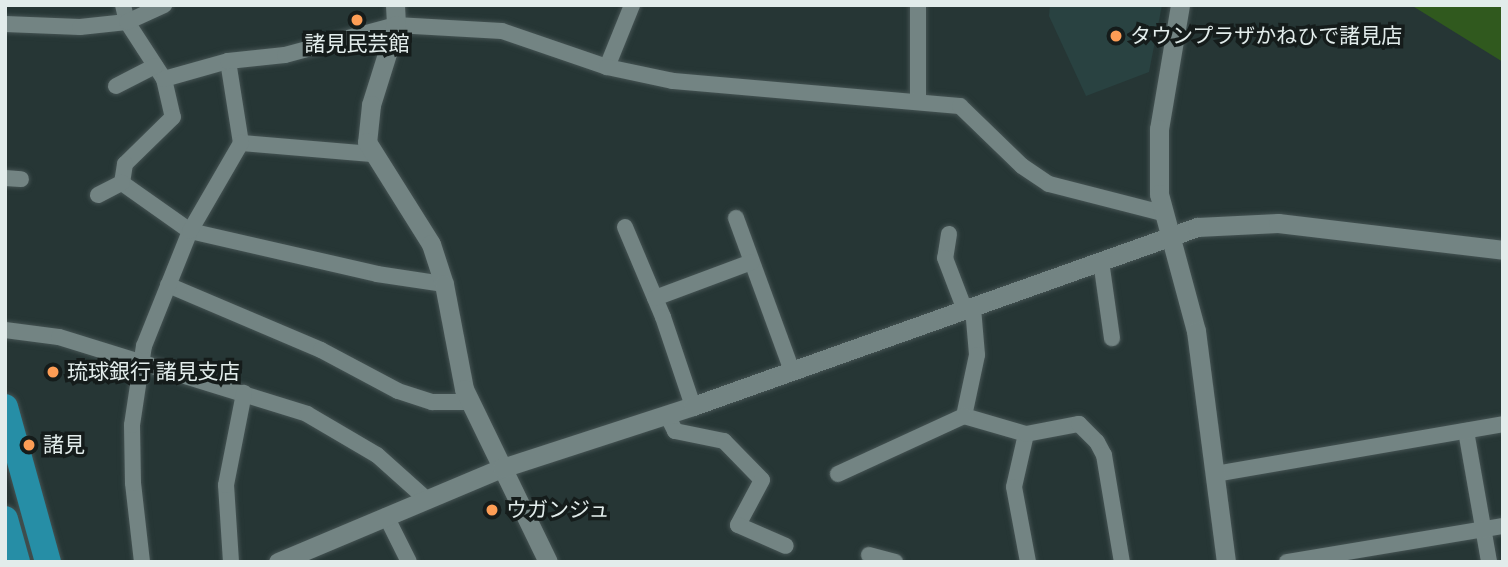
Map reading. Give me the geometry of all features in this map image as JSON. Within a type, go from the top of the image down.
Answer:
[{"type":"highway","points":[[5,407],[48,562]]},
{"type":"highway","points":[[5,519],[17,562]]},
{"type":"street","points":[[121,183],[125,164],[173,117],[160,72],[127,22],[123,5]]},
{"type":"street","points":[[5,24],[80,27],[127,22],[164,5]]},
{"type":"street","points":[[395,5],[396,25],[371,105],[367,142],[431,244],[444,284],[452,342],[470,402],[548,562]]},
{"type":"street","points":[[607,67],[632,5]]},
{"type":"street","points":[[918,5],[918,102]]},
{"type":"street","points":[[1180,5],[1159,129],[1162,213],[1196,331],[1226,562]]},
{"type":"street","points":[[116,86],[160,72],[285,55],[396,25],[502,31],[607,67],[673,81],[960,106],[1023,166],[1049,184],[1162,213]]},
{"type":"street","points":[[142,562],[132,483],[132,425],[144,345],[190,231],[241,143],[228,61]]},
{"type":"street","points":[[241,143],[373,154]]},
{"type":"street","points":[[98,195],[121,183]]},
{"type":"street","points":[[121,183],[190,231],[377,274],[444,284]]},
{"type":"street","points":[[736,218],[792,371]]},
{"type":"street","points":[[278,562],[502,468],[693,407],[1168,236],[1219,223],[1278,223],[1503,250]]},
{"type":"street","points":[[625,227],[693,407]]},
{"type":"street","points":[[950,234],[945,258],[969,309],[977,355],[964,416]]},
{"type":"street","points":[[1101,261],[1112,338]]},
{"type":"street","points":[[654,298],[752,262]]},
{"type":"street","points":[[168,285],[321,350],[398,391],[432,402],[470,402]]},
{"type":"street","points":[[5,330],[59,337],[307,414],[377,455],[426,499]]},
{"type":"street","points":[[231,562],[226,485],[244,393]]},
{"type":"street","points":[[667,415],[675,431],[724,441],[762,480],[738,525],[786,546]]},
{"type":"street","points":[[838,474],[964,416],[1026,434],[1079,425],[1097,442],[1104,455],[1122,562]]},
{"type":"street","points":[[1215,474],[1503,424]]},
{"type":"street","points":[[1466,430],[1489,562]]},
{"type":"street","points":[[1026,434],[1014,487],[1028,562]]},
{"type":"street","points":[[386,516],[409,562]]},
{"type":"street","points":[[1287,562],[1503,526]]},
{"type":"street","points":[[869,555],[895,562]]},
{"type":"shaded area","points":[[1050,5],[1162,5],[1149,72],[1086,96],[1049,16]]},
{"type":"green space","points":[[1411,5],[1503,5],[1503,62]]},
{"type":"place","name":"諸見民芸館","points":[[357,20]]},
{"type":"place","name":"タウンプラザかねひで諸見店","points":[[1116,36]]},
{"type":"place","name":"琉球銀行 諸見支店","points":[[53,372]]},
{"type":"place","name":"諸見","points":[[29,445]]},
{"type":"place","name":"ウガンジュ","points":[[492,510]]}]
